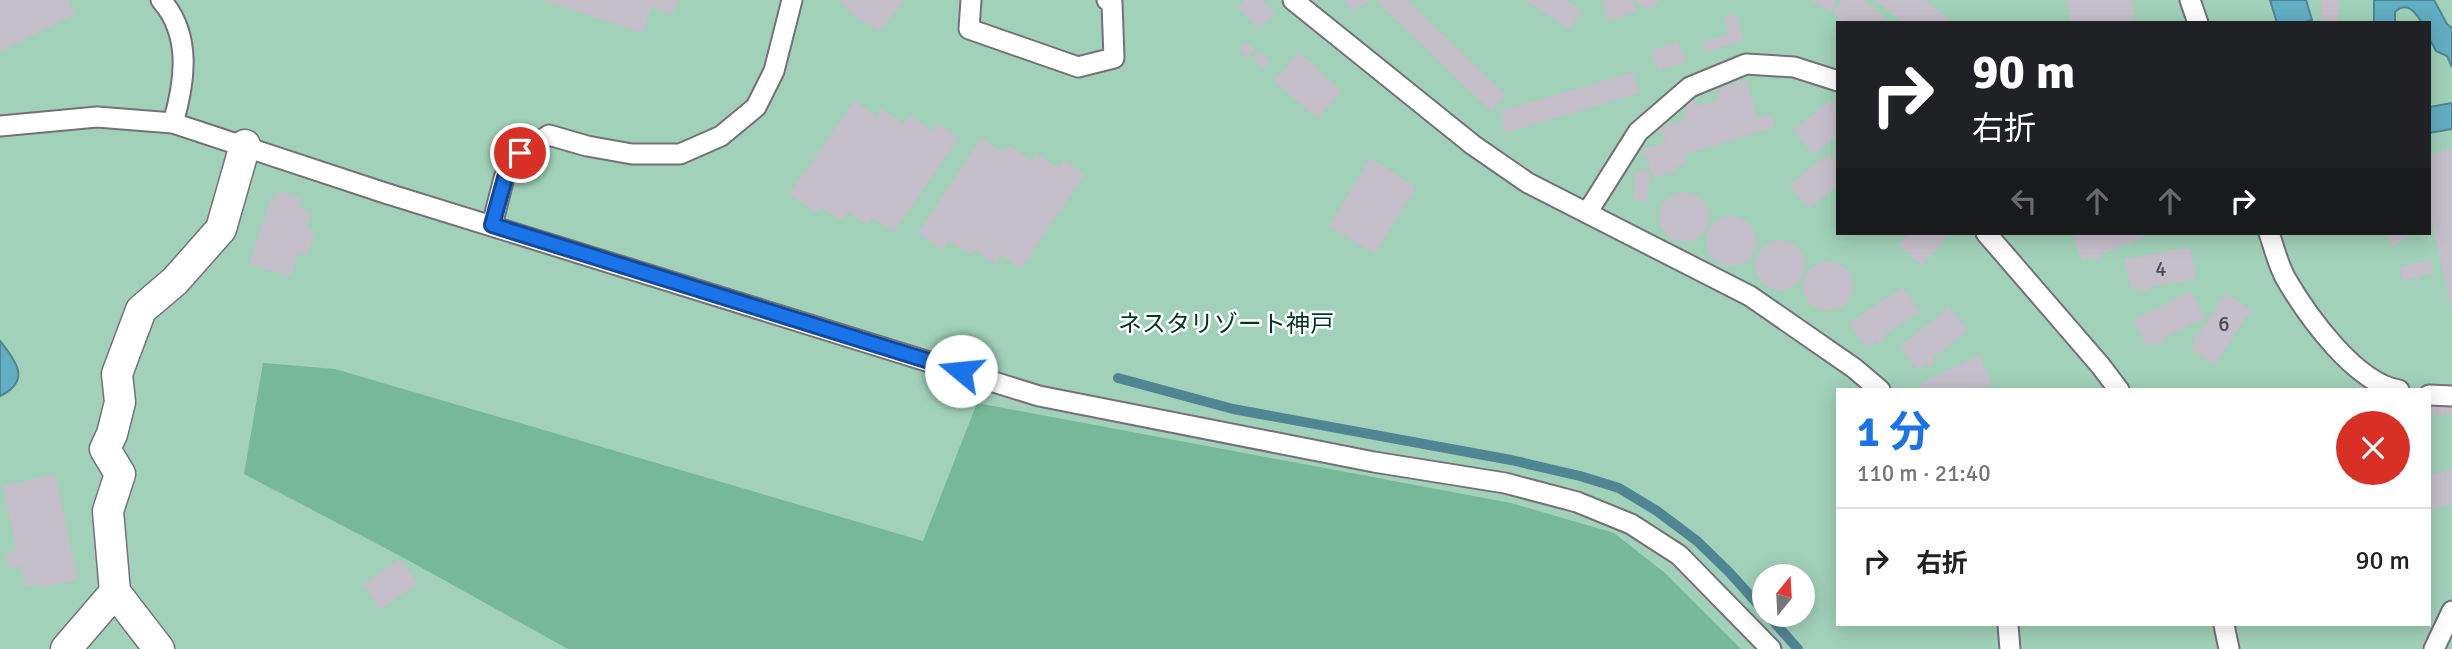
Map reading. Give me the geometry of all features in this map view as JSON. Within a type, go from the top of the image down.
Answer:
[{"type":"street","points":[[159,649],[116,592],[108,512],[120,474],[105,449],[112,434],[120,402],[117,374],[141,310],[175,281],[221,229],[245,145]]},
{"type":"street","points":[[66,649],[116,592]]},
{"type":"lane","points":[[161,0],[173,13],[182,44],[182,90],[173,123]]},
{"type":"lane","points":[[492,225],[505,178],[520,153],[549,135],[587,146],[632,154],[680,154],[721,136],[756,107],[774,71],[792,0]]},
{"type":"lane","points":[[971,0],[969,29],[1078,67],[1114,58],[1112,4],[1107,0]]},
{"type":"lane","points":[[1293,0],[1473,145],[1528,183],[1750,296],[1854,368],[1878,388]]},
{"type":"lane","points":[[2190,0],[2197,21]]},
{"type":"lane","points":[[1587,213],[1638,132],[1690,87],[1746,65],[1794,67],[1836,80]]},
{"type":"lane","points":[[0,126],[97,117],[173,123],[385,193],[1039,396],[1374,462],[1505,484],[1577,502],[1630,524],[1679,555],[1770,649]]},
{"type":"lane","points":[[1988,235],[2117,388]]},
{"type":"lane","points":[[2270,235],[2284,277],[2336,350],[2385,388]]},
{"type":"lane","points":[[2431,395],[2452,397]]},
{"type":"lane","points":[[2434,649],[2452,611]]},
{"type":"lane","points":[[2008,626],[2010,649]]},
{"type":"lane","points":[[2224,626],[2229,649]]},
{"type":"green space","name":"ネスタリゾート神戸","points":[[0,0],[2452,0],[2452,649],[0,649]]},
{"type":"green space","points":[[263,363],[335,369],[923,541],[977,403],[1511,503],[1614,533],[1665,573],[1741,649],[568,649],[406,559],[244,474]]},
{"type":"water","points":[[2270,0],[2306,0],[2312,20],[2276,21]]},
{"type":"water","points":[[2374,0],[2434,0],[2452,28],[2452,67],[2447,56],[2436,51],[2431,42],[2431,21],[2421,21],[2414,12],[2403,7],[2395,12],[2395,21],[2374,21]]},
{"type":"water","points":[[2452,103],[2452,129],[2431,133],[2431,107]]},
{"type":"water","points":[[0,341],[16,364],[18,378],[10,390],[0,396]]},
{"type":"building","points":[[0,0],[68,0],[75,14],[0,52]]},
{"type":"building","points":[[541,0],[678,0],[673,15],[651,8],[643,33]]},
{"type":"building","points":[[841,0],[904,0],[880,32],[849,12],[850,10],[839,3]]},
{"type":"building","points":[[1244,0],[1262,0],[1275,13],[1259,29],[1237,7]]},
{"type":"building","points":[[1345,0],[1371,0],[1351,11]]},
{"type":"building","points":[[1375,0],[1407,0],[1506,95],[1491,111]]},
{"type":"building","points":[[1525,0],[1567,0],[1582,12],[1569,30]]},
{"type":"building","points":[[1602,0],[1633,0],[1636,12],[1608,21]]},
{"type":"building","points":[[1633,0],[1660,0],[1655,7],[1644,8]]},
{"type":"building","points":[[1810,0],[1837,0],[1830,12]]},
{"type":"building","points":[[1842,0],[1865,0],[1889,21],[1842,21],[1832,12]]},
{"type":"building","points":[[1874,0],[1926,0],[1951,21],[1902,21]]},
{"type":"building","points":[[2067,0],[2132,0],[2135,19],[2070,21]]},
{"type":"building","points":[[2321,0],[2338,0],[2339,21],[2321,21]]},
{"type":"building","points":[[1735,13],[1744,40],[1705,52],[1702,42],[1729,34],[1724,17]]},
{"type":"building","points":[[1678,41],[1686,62],[1658,71],[1651,51]]},
{"type":"building","points":[[1246,42],[1255,49],[1248,58],[1239,51]]},
{"type":"building","points":[[1258,51],[1270,61],[1263,69],[1252,59]]},
{"type":"building","points":[[1299,52],[1342,91],[1317,119],[1274,81]]},
{"type":"building","points":[[1633,72],[1640,93],[1506,133],[1500,111]]},
{"type":"building","points":[[1746,80],[1758,118],[1771,114],[1775,127],[1684,155],[1686,164],[1676,167],[1677,171],[1653,178],[1643,153],[1644,148],[1666,143],[1659,128],[1685,120],[1683,112],[1687,111],[1684,104],[1695,100],[1697,106],[1719,99],[1716,90]]},
{"type":"building","points":[[1831,100],[1836,106],[1836,137],[1813,155],[1793,130]]},
{"type":"building","points":[[854,101],[876,116],[881,108],[903,124],[909,115],[932,131],[938,123],[959,138],[894,232],[873,218],[868,225],[848,212],[842,221],[821,207],[817,214],[789,194]]},
{"type":"building","points":[[981,138],[1003,153],[1009,145],[1032,161],[1037,153],[1059,168],[1064,160],[1085,174],[1021,269],[1001,255],[995,264],[975,250],[971,255],[949,241],[943,250],[918,233]]},
{"type":"building","points":[[2452,149],[2452,306],[2431,219],[2431,154]]},
{"type":"building","points":[[1829,153],[1836,162],[1836,188],[1809,209],[1789,185]]},
{"type":"building","points":[[1370,158],[1416,187],[1375,254],[1329,226]]},
{"type":"building","points":[[1636,170],[1650,171],[1647,202],[1633,200]]},
{"type":"building","points":[[277,190],[302,198],[299,208],[312,212],[307,228],[315,231],[307,256],[298,253],[290,277],[249,264],[271,198],[274,200]]},
{"type":"building","points":[[1674,193],[1694,193],[1708,207],[1708,227],[1694,241],[1674,241],[1660,227],[1660,207]]},
{"type":"building","points":[[1731,216],[1749,223],[1756,241],[1749,259],[1731,266],[1713,259],[1706,241],[1713,223]]},
{"type":"building","points":[[1907,235],[1949,235],[1922,266],[1898,245]]},
{"type":"building","points":[[2072,235],[2145,237],[2100,255],[2102,258],[2095,261],[2094,257],[2083,261]]},
{"type":"building","points":[[2386,235],[2411,235],[2393,246]]},
{"type":"building","points":[[1780,240],[1798,247],[1805,265],[1798,283],[1780,290],[1762,283],[1755,265],[1762,247]]},
{"type":"building","points":[[2190,247],[2196,279],[2148,288],[2149,290],[2141,292],[2141,288],[2131,290],[2125,259]]},
{"type":"building","points":[[2431,260],[2433,273],[2419,276],[2419,280],[2402,280],[2400,267]]},
{"type":"building","points":[[1828,261],[1846,268],[1853,286],[1846,304],[1828,311],[1810,304],[1803,286],[1810,268]]},
{"type":"building","points":[[1903,287],[1920,312],[1882,337],[1885,341],[1879,345],[1877,341],[1866,348],[1849,323]]},
{"type":"building","points":[[2191,291],[2205,318],[2163,339],[2165,343],[2158,346],[2157,342],[2147,347],[2133,320]]},
{"type":"building","points":[[2225,293],[2251,310],[2215,365],[2190,348],[2196,339],[2193,337],[2196,332],[2199,334]]},
{"type":"building","points":[[1949,307],[1968,330],[1933,358],[1936,362],[1929,367],[1926,364],[1918,370],[1899,347]]},
{"type":"building","points":[[1979,355],[1992,384],[1983,388],[1922,388],[1920,384]]},
{"type":"building","points":[[2452,402],[2452,414],[2434,417],[2432,405]]},
{"type":"building","points":[[2452,470],[2452,505],[2431,510],[2431,475]]},
{"type":"building","points":[[55,474],[78,580],[39,588],[38,584],[25,587],[21,566],[9,569],[5,553],[17,550],[2,486]]},
{"type":"building","points":[[400,559],[418,583],[380,610],[363,585]]},
{"type":"waterway","points":[[1118,378],[1233,409],[1511,460],[1619,488],[1657,511],[1697,541],[1752,598]]},
{"type":"waterway","points":[[1779,627],[1798,649]]},
{"type":"route","points":[[520,153],[505,178],[492,225],[961,371]]}]
